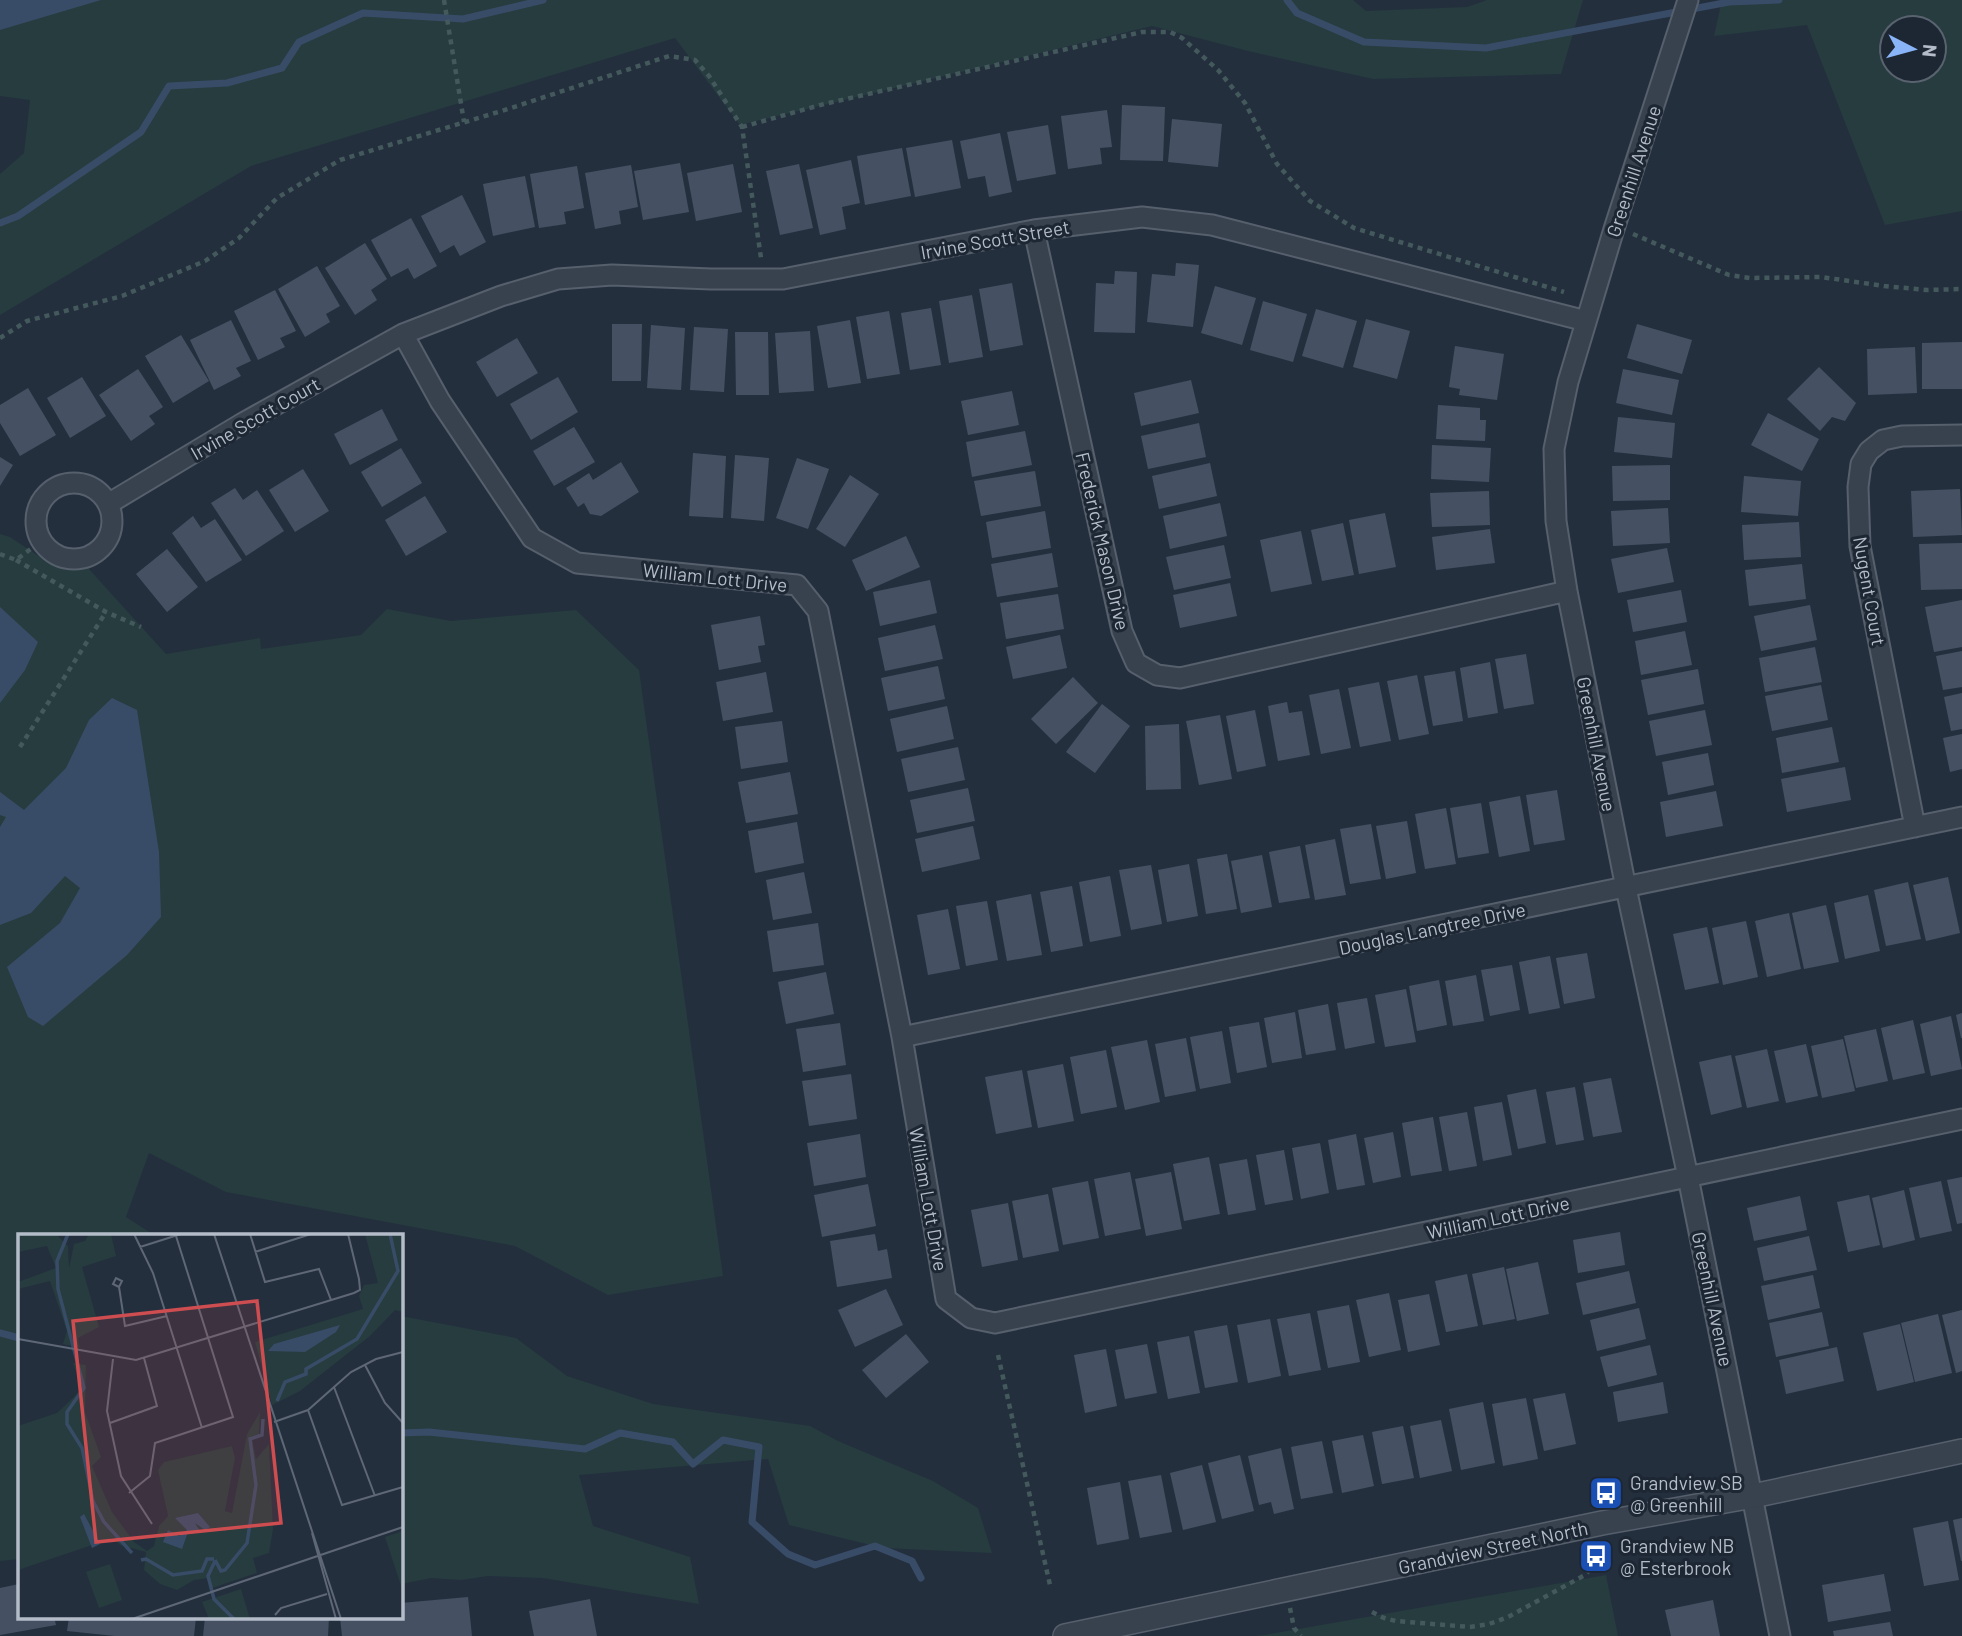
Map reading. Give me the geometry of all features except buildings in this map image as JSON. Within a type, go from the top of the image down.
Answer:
[{"type":"street","name":"Greenhill Avenue","points":[[1688,0],[1568,382],[1554,449],[1556,521],[1567,591],[1626,888],[1688,1177],[1780,1636]]},
{"type":"street","name":"Irvine Scott Street","points":[[404,334],[501,296],[558,279],[612,275],[783,279],[1034,230],[1142,216],[1212,225],[1587,321]]},
{"type":"street","name":"Frederick Mason Drive","points":[[1034,230],[1122,631],[1136,663],[1157,676],[1180,678],[1567,591]]},
{"type":"street","name":"Irvine Scott Court","points":[[108,504],[243,423],[404,334]]},
{"type":"street","name":"William Lott Drive","points":[[404,334],[440,401],[532,538],[577,563],[797,585],[818,611],[902,1037],[946,1299],[971,1318],[995,1323],[1962,1119]]},
{"type":"street","name":"Nugent Court","points":[[1914,827],[1860,546],[1858,487],[1861,464],[1869,451],[1883,440],[1902,436],[1962,435]]},
{"type":"street","points":[[70,483],[85,485],[98,492],[108,504],[113,520],[109,536],[100,550],[85,558],[69,559],[53,553],[40,542],[36,527],[37,512],[44,498],[55,488],[70,483]]},
{"type":"street","name":"Douglas Langtree Drive","points":[[902,1037],[1962,817]]},
{"type":"street","name":"Grandview Street North","points":[[1065,1636],[1602,1523],[1753,1496],[1962,1451]]},
{"type":"path","points":[[443,0],[464,122]]},
{"type":"path","points":[[742,127],[824,104],[1142,32],[1170,32],[1182,38],[1218,70],[1245,103],[1277,164],[1310,201],[1354,228],[1593,300]]},
{"type":"path","points":[[0,338],[27,321],[122,296],[205,261],[239,238],[277,198],[340,160],[668,56],[695,60],[709,76],[742,127],[761,258],[748,257]]},
{"type":"path","points":[[1614,229],[1624,230],[1730,275],[1750,278],[1821,277],[1927,290],[1962,289]]},
{"type":"path","points":[[16,560],[40,542]]},
{"type":"path","points":[[0,554],[16,560],[106,612],[141,627]]},
{"type":"path","points":[[20,747],[106,612]]},
{"type":"path","points":[[998,1355],[1050,1585]]},
{"type":"path","points":[[1372,1612],[1396,1621],[1470,1627],[1489,1625],[1584,1575],[1593,1566]]},
{"type":"path","points":[[1287,1590],[1294,1628],[1301,1636]]},
{"type":"green space","points":[[0,0],[1353,0],[1366,11],[1467,7],[1487,0],[1583,0],[1561,74],[1373,79],[1152,26],[740,125],[675,38],[251,166],[0,315],[0,174],[24,153],[30,100],[0,96]]},
{"type":"green space","points":[[1722,0],[1962,0],[1962,211],[1885,225],[1807,25],[1714,36]]},
{"type":"green space","points":[[0,534],[10,537],[46,561],[88,568],[166,654],[260,638],[261,649],[361,635],[387,609],[451,621],[576,610],[639,670],[723,1276],[608,1295],[515,1246],[226,1192],[149,1153],[126,1217],[152,1234],[18,1234],[18,1559],[0,1561]]},
{"type":"green space","points":[[402,1316],[516,1338],[567,1376],[653,1404],[810,1426],[838,1441],[933,1481],[978,1508],[992,1553],[883,1548],[789,1525],[768,1459],[579,1475],[593,1526],[690,1557],[699,1604],[543,1578],[431,1578],[402,1584]]},
{"type":"green space","points":[[1606,1575],[1618,1636],[1255,1636],[1264,1635]]},
{"type":"water","points":[[0,0],[101,0],[0,30]]},
{"type":"water","points":[[0,607],[38,642],[25,670],[0,703]]},
{"type":"water","points":[[112,698],[137,710],[159,852],[161,917],[127,955],[43,1026],[28,1017],[7,967],[60,923],[80,888],[65,876],[31,913],[0,925],[0,827],[6,817],[0,815],[0,792],[24,810],[66,768],[89,720]]},
{"type":"waterway","points":[[0,223],[18,216],[141,132],[169,86],[227,83],[282,68],[299,42],[363,13],[463,19],[543,0]]},
{"type":"waterway","points":[[1287,0],[1297,13],[1364,42],[1486,48],[1729,2],[1779,0]]},
{"type":"waterway","points":[[0,1333],[18,1338]]},
{"type":"waterway","points":[[402,1433],[429,1432],[585,1449],[620,1433],[673,1442],[693,1464],[723,1440],[759,1447],[752,1522],[788,1554],[815,1565],[875,1546],[912,1561],[921,1578]]},
{"type":"place","name":"Grandview SB @ Greenhill","points":[[1606,1493]]},
{"type":"place","name":"Grandview NB @ Esterbrook","points":[[1596,1556]]}]
